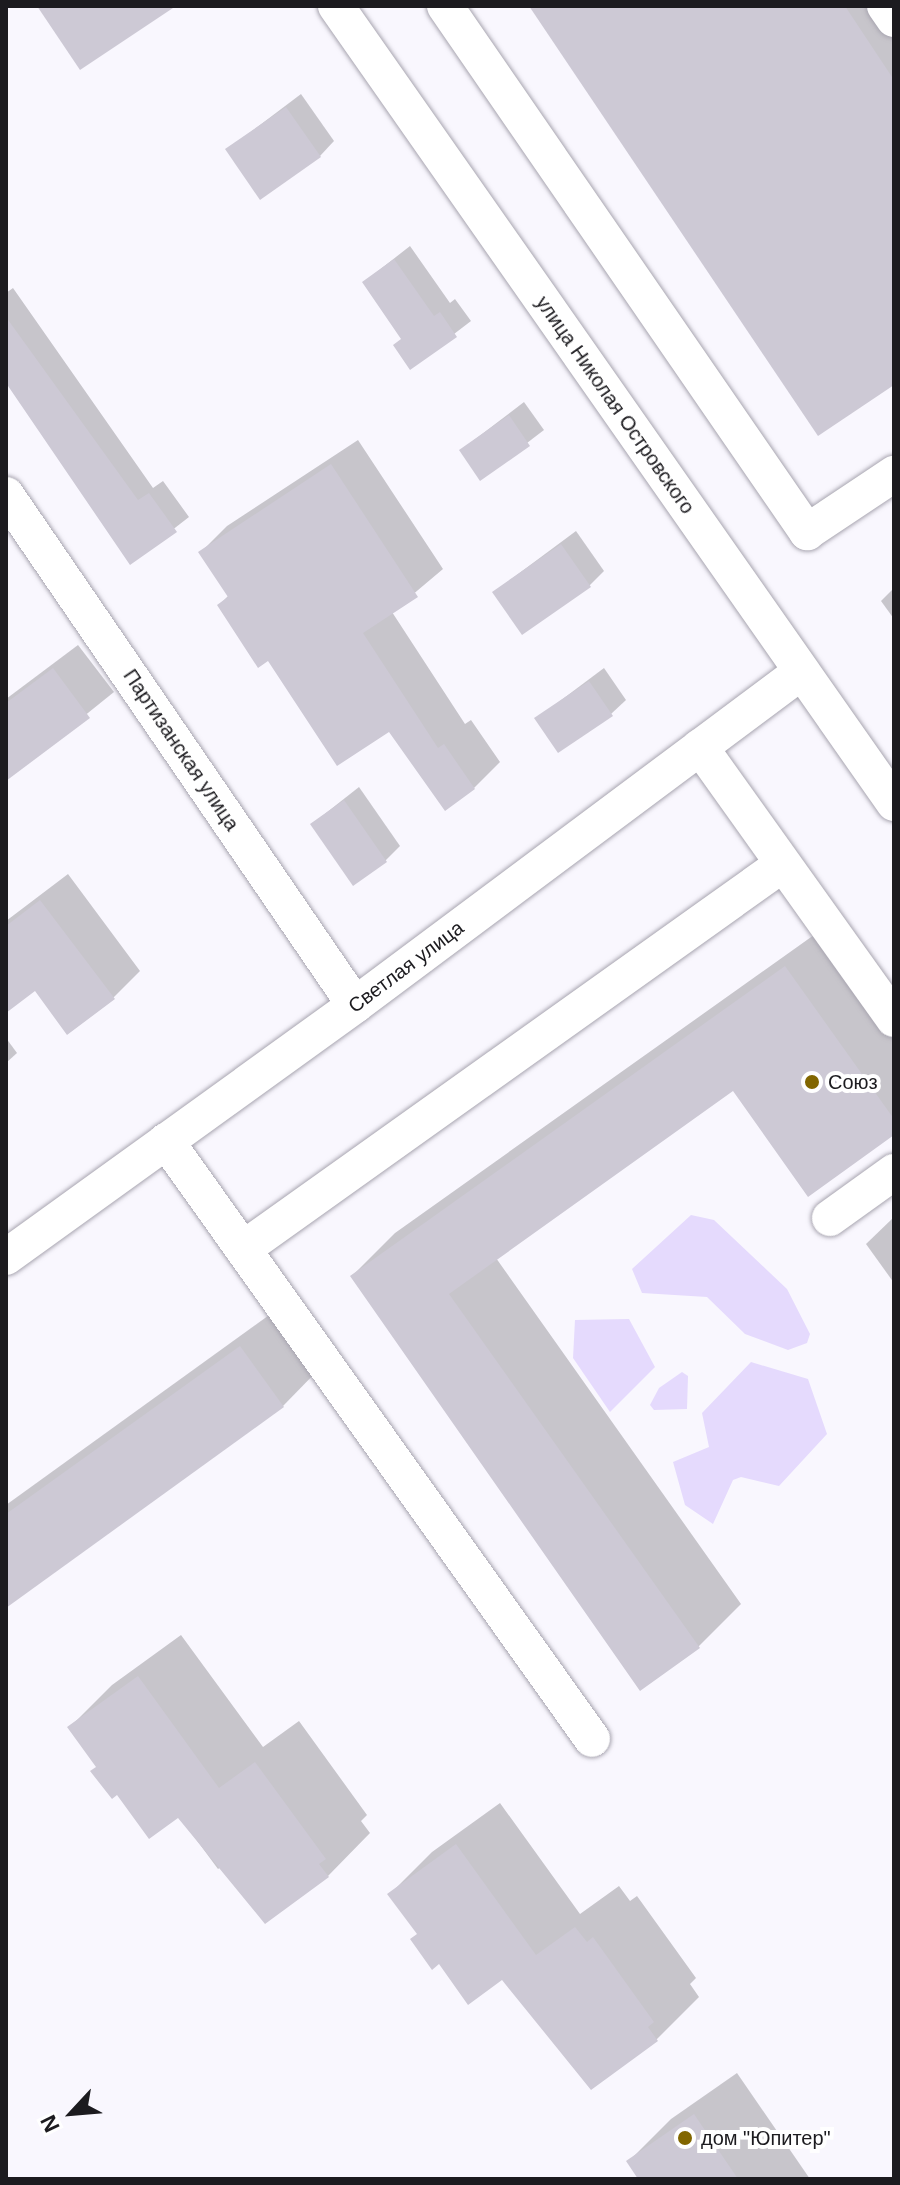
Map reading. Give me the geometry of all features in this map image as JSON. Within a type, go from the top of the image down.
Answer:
[{"type":"street","name":"улица Николая Островского","points":[[336,6],[894,803]]},
{"type":"street","points":[[445,6],[807,532],[894,474]]},
{"type":"street","points":[[885,6],[894,19]]},
{"type":"street","name":"Партизанская улица","points":[[6,495],[355,1005]]},
{"type":"street","name":"Светлая улица","points":[[6,1257],[355,1005],[801,672]]},
{"type":"street","points":[[700,747],[894,1019]]},
{"type":"street","points":[[243,1249],[783,864]]},
{"type":"street","points":[[166,1141],[592,1739]]},
{"type":"street","points":[[830,1218],[894,1172]]},
{"type":"shaded area","points":[[691,1215],[714,1220],[787,1289],[810,1334],[807,1343],[788,1350],[745,1334],[707,1297],[642,1293],[632,1269]]},
{"type":"shaded area","points":[[629,1319],[655,1367],[610,1412],[573,1358],[575,1320]]},
{"type":"shaded area","points":[[751,1362],[808,1379],[827,1434],[779,1486],[741,1477],[733,1480],[713,1524],[685,1505],[673,1462],[709,1447],[702,1413]]},
{"type":"shaded area","points":[[682,1372],[688,1376],[687,1409],[654,1410],[650,1405],[659,1388]]},
{"type":"building","points":[[37,6],[176,6],[80,70]]},
{"type":"building","points":[[529,6],[845,6],[894,80],[894,385],[818,436]]},
{"type":"building","points":[[286,107],[321,157],[260,200],[225,149]]},
{"type":"building","points":[[394,259],[434,316],[440,312],[457,337],[410,370],[393,345],[401,339],[362,282]]},
{"type":"building","points":[[6,317],[138,500],[149,493],[177,532],[130,565],[6,383]]},
{"type":"building","points":[[509,415],[530,446],[480,481],[459,450]]},
{"type":"building","points":[[331,464],[418,597],[363,633],[438,748],[444,744],[475,789],[445,811],[389,732],[337,766],[268,661],[258,668],[217,605],[228,597],[198,552]]},
{"type":"building","points":[[561,544],[591,587],[522,635],[492,592]]},
{"type":"building","points":[[53,668],[90,718],[6,781],[6,703]]},
{"type":"building","points":[[589,681],[613,716],[558,753],[534,718]]},
{"type":"building","points":[[344,800],[387,862],[353,886],[310,824]]},
{"type":"building","points":[[40,900],[115,999],[67,1035],[35,991],[6,1013],[6,926]]},
{"type":"building","points":[[785,966],[894,1119],[894,1135],[808,1197],[733,1091],[449,1294],[700,1648],[640,1691],[350,1276]]},
{"type":"building","points":[[240,1346],[284,1407],[6,1608],[6,1514]]},
{"type":"building","points":[[138,1676],[219,1788],[255,1762],[326,1859],[319,1864],[329,1877],[265,1924],[178,1818],[149,1839],[117,1795],[112,1799],[90,1771],[96,1767],[67,1727]]},
{"type":"building","points":[[456,1844],[536,1955],[575,1927],[587,1942],[593,1937],[654,2022],[648,2027],[658,2041],[591,2090],[502,1980],[468,2005],[439,1964],[432,1970],[410,1939],[417,1934],[387,1894]]},
{"type":"building","name":"дом \"Юпитер\"","points":[[694,2114],[738,2179],[638,2179],[626,2161]]},
{"type":"place","name":"Союз","points":[[812,1082]]},
{"type":"place","name":"дом \"Юпитер\"","points":[[685,2138]]}]
